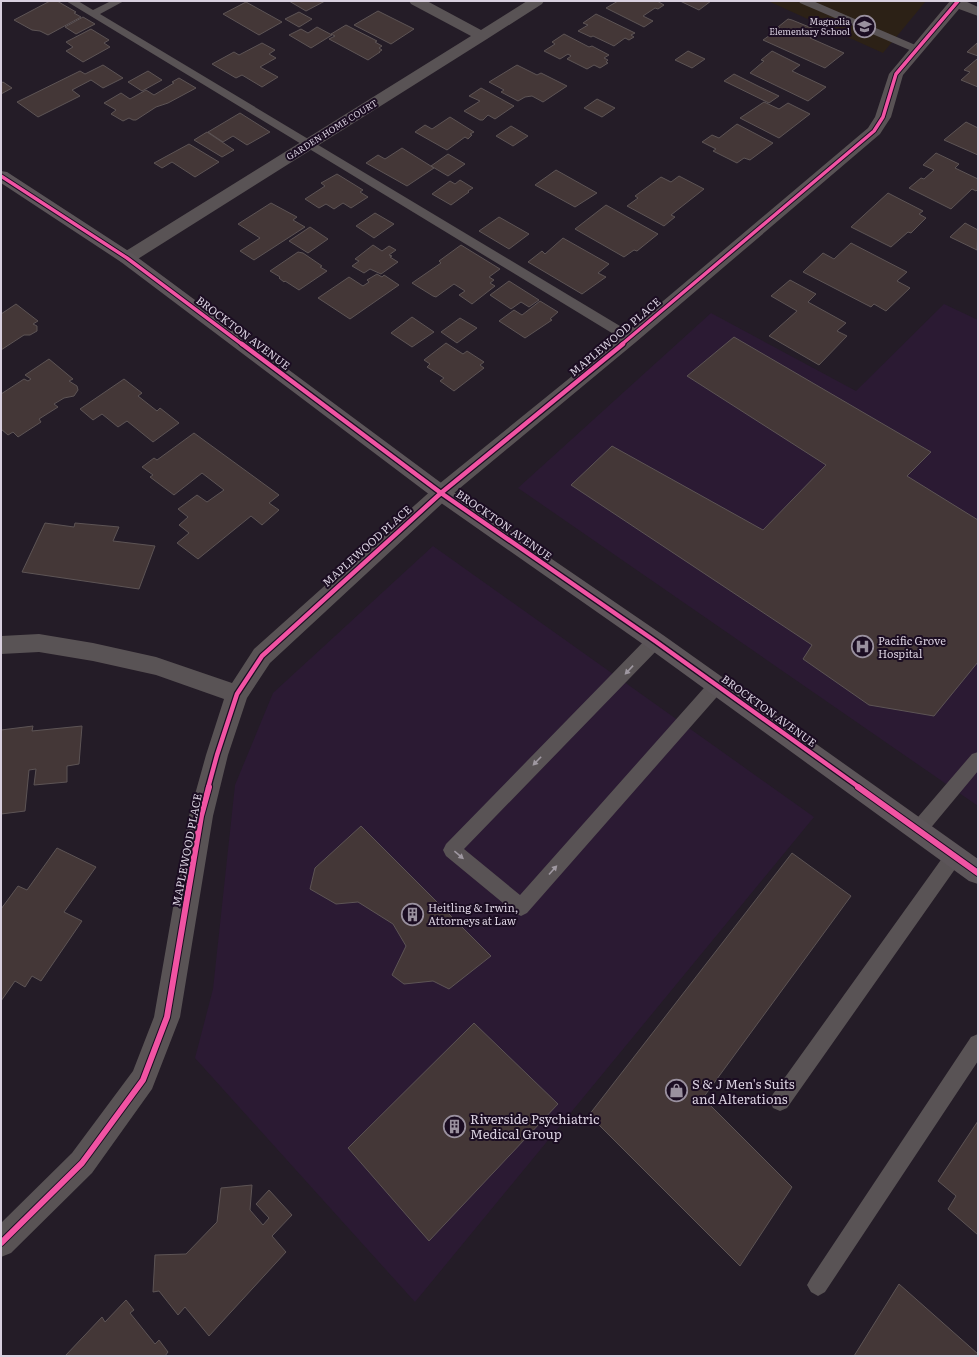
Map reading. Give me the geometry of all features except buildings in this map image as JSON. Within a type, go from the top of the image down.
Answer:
[{"type":"main road","name":"BROCKTON AVENUE","points":[[1,176],[127,258],[441,493],[656,641],[978,874]]},
{"type":"street","points":[[416,1],[482,36]]},
{"type":"street","name":"GARDEN HOME COURT","points":[[127,258],[537,1]]},
{"type":"street","points":[[957,2],[978,12]]},
{"type":"street","name":"MAPLEWOOD PLACE","points":[[1,1243],[82,1163],[143,1080],[167,1017],[202,816],[217,755],[237,694],[262,656],[441,493],[630,338],[874,131],[884,117],[890,88],[896,74],[957,2]]},
{"type":"street","points":[[1,645],[39,643],[93,652],[156,666],[237,694]]},
{"type":"lane","points":[[71,1],[630,338]]},
{"type":"lane","points":[[93,14],[119,1]]},
{"type":"lane","points":[[804,1],[916,49]]},
{"type":"lane","points":[[656,641],[452,850],[521,907],[717,685]]},
{"type":"lane","points":[[918,830],[978,759]]},
{"type":"lane","points":[[780,1101],[954,856]]},
{"type":"lane","points":[[818,1285],[978,1044]]},
{"type":"shaded area","name":"Magnolia Elementary School","points":[[768,1],[926,1],[883,53]]},
{"type":"shaded area","name":"Pacific Grove Hospital","points":[[944,304],[978,320],[978,806],[518,488],[711,313],[856,391]]},
{"type":"shaded area","points":[[433,546],[814,817],[415,1302],[195,1058],[213,989],[235,785],[273,693]]},
{"type":"cycle path","points":[[1,1243],[82,1163],[143,1080],[167,1017],[201,816],[217,755],[237,694],[262,656],[441,493],[630,338],[874,131],[883,117],[896,74],[958,1]]},
{"type":"cycle path","points":[[1,176],[127,258],[441,493],[655,641],[978,873]]},
{"type":"place","name":"Magnolia Elementary School","points":[[865,27]]},
{"type":"place","name":"Pacific Grove Hospital","points":[[863,647]]},
{"type":"place","name":"Heitling & Irwin, Attorneys at Law","points":[[413,914]]},
{"type":"place","name":"S & J Men's Suits and Alterations","points":[[676,1091]]},
{"type":"place","name":"Riverside Psychiatric Medical Group","points":[[454,1126]]}]
